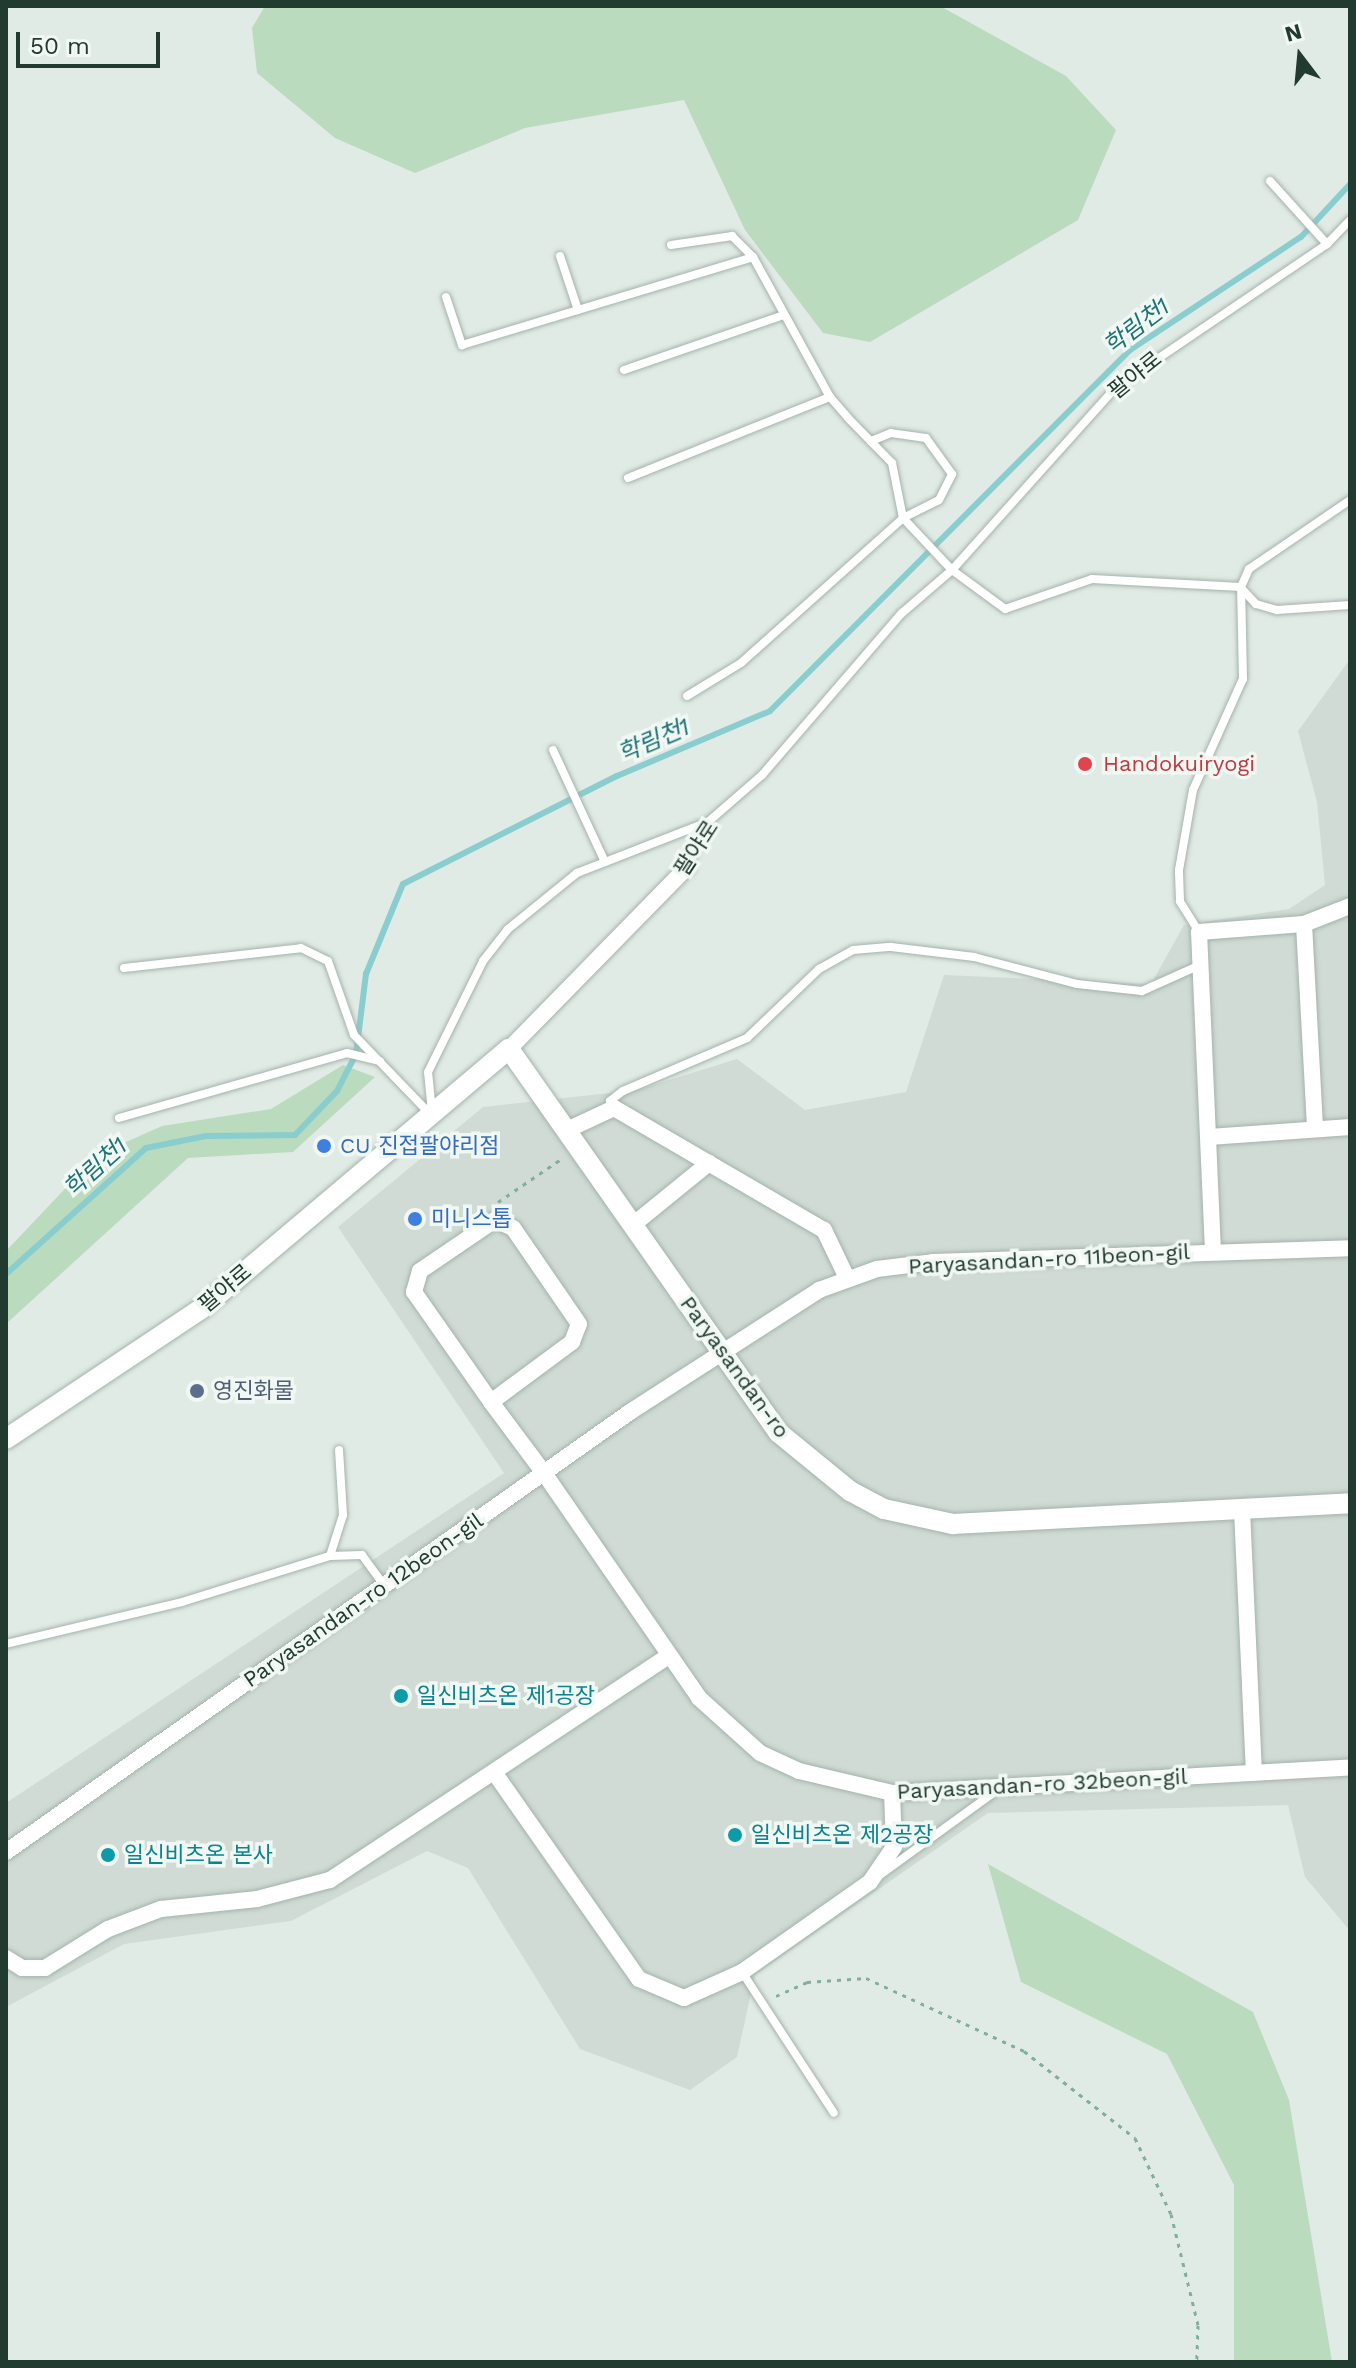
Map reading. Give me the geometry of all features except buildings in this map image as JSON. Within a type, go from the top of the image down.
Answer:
[{"type":"street","name":"팔야로","points":[[6,1439],[201,1309],[432,1117],[509,1049],[687,867]]},
{"type":"street","points":[[1213,1252],[1199,932],[1304,924],[1350,906]]},
{"type":"street","points":[[1304,924],[1315,1128]]},
{"type":"street","name":"Paryasandan-ro","points":[[509,1049],[722,1352],[796,1450],[884,1509],[953,1524],[1350,1503]]},
{"type":"street","points":[[567,1130],[614,1108],[824,1230],[847,1278]]},
{"type":"street","points":[[1210,1137],[1350,1127]]},
{"type":"street","points":[[634,1224],[709,1163]]},
{"type":"street","points":[[476,1229],[495,1220],[513,1228],[579,1324],[572,1342],[491,1402]]},
{"type":"street","name":"Paryasandan-ro 32beon-gil","points":[[476,1229],[420,1271],[413,1286],[699,1698],[760,1753],[840,1784],[892,1793],[1350,1767]]},
{"type":"street","name":"Paryasandan-ro 11beon-gil","points":[[722,1352],[847,1278],[933,1262],[1350,1248]]},
{"type":"street","name":"Paryasandan-ro 12beon-gil","points":[[6,1852],[383,1584],[722,1352]]},
{"type":"street","points":[[1242,1510],[1254,1773]]},
{"type":"street","points":[[6,1958],[22,1968],[45,1968],[108,1929],[161,1909],[257,1899],[330,1880],[496,1775],[669,1656]]},
{"type":"street","points":[[496,1775],[639,1979],[684,1998],[742,1972],[870,1882],[894,1847],[892,1793]]},
{"type":"lane","points":[[1270,181],[1286,193],[1327,244]]},
{"type":"lane","name":"팔야로","points":[[687,867],[708,822],[762,775],[902,613],[952,570],[1116,387],[1327,244],[1350,220]]},
{"type":"lane","points":[[671,245],[732,236],[753,257],[830,397],[892,463],[903,518],[952,570],[1005,609],[1092,579],[1241,587],[1256,604],[1277,610],[1350,605]]},
{"type":"lane","points":[[560,256],[578,310]]},
{"type":"lane","points":[[446,297],[462,345],[753,257]]},
{"type":"lane","points":[[624,370],[784,315]]},
{"type":"lane","points":[[628,478],[830,397]]},
{"type":"lane","points":[[687,696],[741,663],[903,518],[939,500],[952,474],[946,458],[926,438],[891,433],[871,441]]},
{"type":"lane","points":[[1199,932],[1193,933],[1180,901],[1179,870],[1193,790],[1243,679],[1241,587],[1249,569],[1350,500]]},
{"type":"lane","points":[[553,750],[604,860]]},
{"type":"lane","points":[[432,1117],[428,1072],[483,961],[546,893],[604,860],[708,822]]},
{"type":"lane","points":[[614,1108],[610,1101],[623,1091],[747,1038],[819,969],[853,950],[891,947],[974,957],[1077,984],[1142,991],[1200,965]]},
{"type":"lane","points":[[124,968],[301,948],[328,961],[354,1035],[432,1117]]},
{"type":"lane","points":[[119,1118],[347,1053],[381,1061]]},
{"type":"lane","points":[[330,1556],[343,1515],[339,1450]]},
{"type":"lane","points":[[6,1644],[182,1602],[330,1556],[362,1555],[383,1584]]},
{"type":"lane","points":[[870,1882],[1001,1787]]},
{"type":"lane","points":[[742,1972],[834,2113]]},
{"type":"path","points":[[476,1229],[505,1193],[580,1147]]},
{"type":"path","points":[[762,2002],[807,1982],[866,1978],[1024,2051],[1135,2138],[1171,2214],[1198,2325],[1197,2362]]},
{"type":"shaded area","points":[[1350,659],[1350,1931],[1305,1877],[1288,1805],[988,1813],[755,1975],[737,2057],[690,2090],[580,2049],[468,1868],[427,1851],[291,1921],[124,1944],[6,2007],[6,1803],[504,1473],[338,1227],[483,1107],[637,1090],[737,1059],[805,1110],[906,1092],[944,975],[1151,984],[1184,925],[1289,909],[1325,885],[1317,802],[1298,731]]},
{"type":"green space","points":[[265,6],[940,6],[1066,76],[1116,130],[1078,220],[870,342],[823,333],[745,230],[684,100],[525,128],[415,173],[335,138],[257,73],[252,28]]},
{"type":"green space","points":[[343,1065],[375,1077],[293,1152],[188,1158],[6,1324],[6,1251],[97,1155],[162,1126],[271,1109]]},
{"type":"green space","points":[[988,1864],[1253,2012],[1289,2100],[1332,2362],[1234,2362],[1234,2185],[1167,2054],[1021,1982]]},
{"type":"waterway","name":"학림천1","points":[[6,1274],[146,1148],[206,1136],[295,1135],[337,1091],[356,1054],[366,974],[403,884],[617,776],[770,711],[1130,350],[1301,237],[1350,184]]},
{"type":"place","name":"Handokuiryogi","points":[[1085,764]]},
{"type":"place","name":"CU 진접팔야리점","points":[[324,1146]]},
{"type":"place","name":"미니스톱","points":[[415,1219]]},
{"type":"place","name":"영진화물","points":[[197,1391]]},
{"type":"place","name":"일신비츠온 제1공장","points":[[401,1696]]},
{"type":"place","name":"일신비츠온 제2공장","points":[[735,1835]]},
{"type":"place","name":"일신비츠온 본사","points":[[108,1855]]}]
